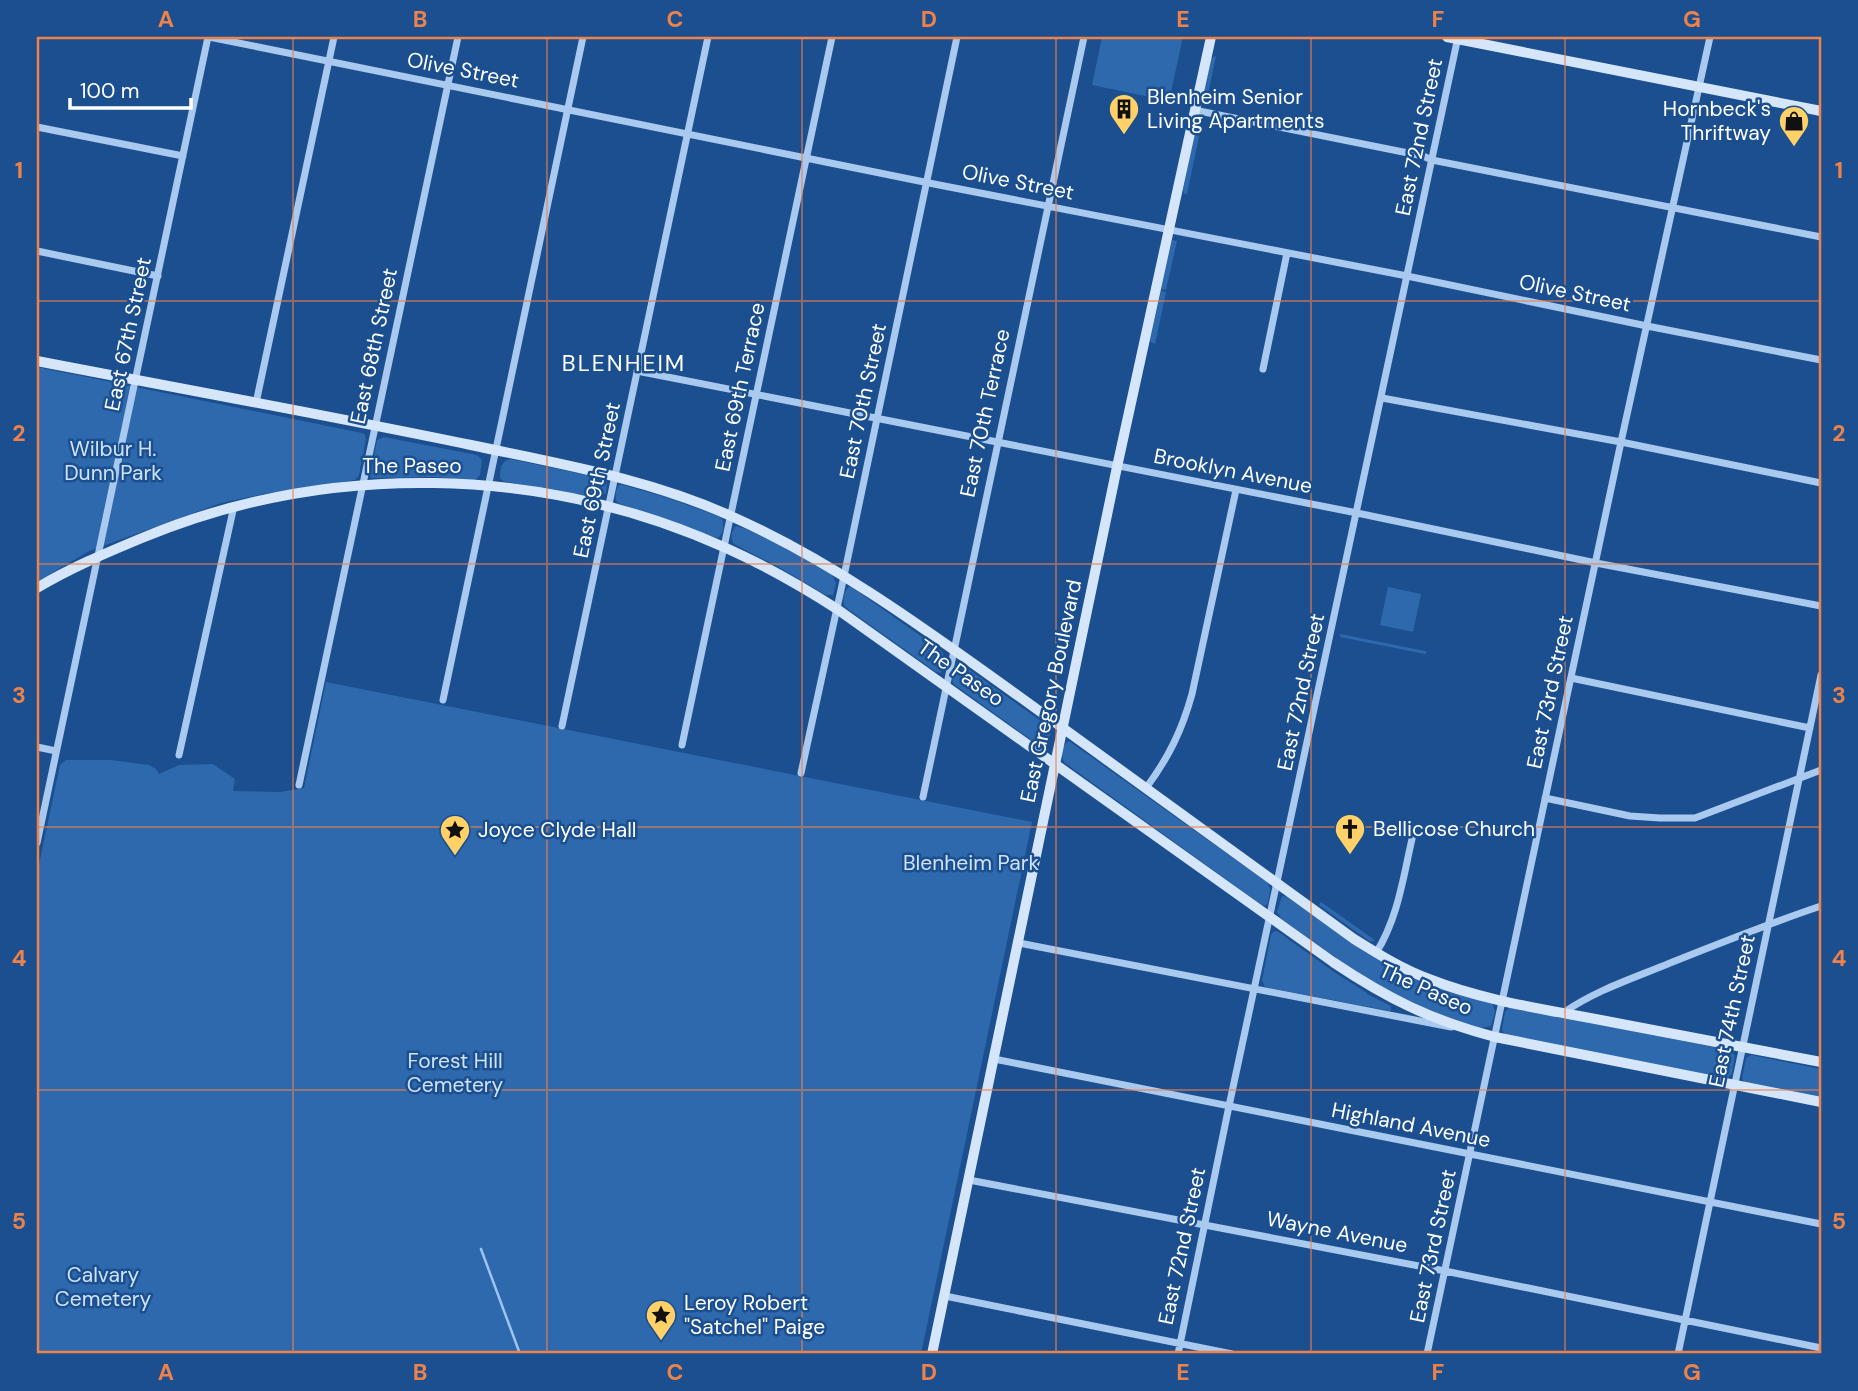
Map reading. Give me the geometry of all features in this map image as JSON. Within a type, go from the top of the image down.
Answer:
[{"type":"main road","name":"East Gregory Boulevard","points":[[932,1354],[1117,467],[1211,37]]},
{"type":"main road","points":[[1454,37],[1821,111]]},
{"type":"main road","name":"The Paseo","points":[[37,361],[376,425],[615,476],[731,515],[844,576],[953,649],[1376,953],[1427,979],[1469,992],[1563,1013],[1821,1062]]},
{"type":"main road","name":"The Paseo","points":[[37,588],[98,556],[173,525],[234,506],[310,491],[362,484],[488,485],[609,507],[724,547],[788,579],[837,609],[1374,989],[1430,1017],[1495,1037],[1821,1102]]},
{"type":"street","name":"Olive Street","points":[[209,37],[1821,360]]},
{"type":"street","name":"East 67th Street","points":[[37,843],[209,37]]},
{"type":"street","points":[[256,403],[334,37]]},
{"type":"street","name":"East 68th Street","points":[[299,785],[457,37]]},
{"type":"street","points":[[443,700],[583,37]]},
{"type":"street","name":"East 69th Street","points":[[562,726],[708,37]]},
{"type":"street","name":"East 69th Terrace","points":[[682,746],[832,37]]},
{"type":"street","name":"East 70th Street","points":[[801,773],[957,37]]},
{"type":"street","name":"East 70th Terrace","points":[[922,797],[1084,37]]},
{"type":"street","name":"East 72nd Street","points":[[1178,1354],[1432,160],[1454,37]]},
{"type":"street","name":"East 73rd Street","points":[[1427,1354],[1710,37]]},
{"type":"street","points":[[1194,110],[1821,237]]},
{"type":"street","points":[[37,128],[183,156]]},
{"type":"street","points":[[37,251],[158,276]]},
{"type":"street","points":[[1263,369],[1287,253]]},
{"type":"street","name":"Brooklyn Avenue","points":[[638,371],[1357,513],[1596,564],[1821,606]]},
{"type":"street","points":[[1381,398],[1621,442],[1821,483]]},
{"type":"street","points":[[1146,788],[1178,736],[1192,694],[1236,490]]},
{"type":"street","points":[[179,755],[234,506]]},
{"type":"street","name":"East 74th Street","points":[[1678,1354],[1821,675]]},
{"type":"street","points":[[1571,678],[1810,728]]},
{"type":"street","points":[[37,747],[56,751]]},
{"type":"street","points":[[1545,799],[1630,816],[1695,818],[1821,770]]},
{"type":"street","points":[[1376,953],[1392,922],[1412,839]]},
{"type":"street","points":[[1563,1013],[1581,1001],[1614,986],[1768,924],[1821,906]]},
{"type":"street","points":[[1018,943],[1473,1031]]},
{"type":"street","name":"Highland Avenue","points":[[994,1059],[1821,1224]]},
{"type":"street","name":"Wayne Avenue","points":[[969,1180],[1446,1271],[1821,1348]]},
{"type":"street","points":[[945,1296],[1232,1354]]},
{"type":"green space","points":[[1102,37],[1183,37],[1169,101],[1092,85]]},
{"type":"green space","points":[[1216,56],[1206,104],[1202,103],[1211,59]]},
{"type":"green space","points":[[1197,121],[1202,122],[1187,194],[1184,194],[1183,190]]},
{"type":"green space","points":[[1172,240],[1177,241],[1166,290],[1161,289]]},
{"type":"green space","points":[[1161,291],[1166,292],[1155,344],[1150,340]]},
{"type":"green space","name":"Wilbur H. Dunn Park","points":[[37,367],[362,433],[366,439],[359,475],[355,480],[221,503],[89,551],[37,582]]},
{"type":"green space","points":[[384,437],[477,455],[482,460],[480,475],[475,480],[434,477],[371,478],[377,440]]},
{"type":"green space","points":[[510,459],[601,478],[607,483],[606,493],[600,498],[594,498],[503,481],[500,472],[505,462]]},
{"type":"green space","points":[[620,484],[718,516],[723,521],[721,534],[718,538],[714,537],[618,503],[616,493]]},
{"type":"green space","points":[[736,526],[785,547],[832,575],[836,583],[833,595],[826,595],[734,544],[732,535]]},
{"type":"green space","points":[[850,586],[942,651],[945,659],[941,673],[845,607],[844,595]]},
{"type":"green space","points":[[1388,587],[1421,594],[1413,632],[1380,625]]},
{"type":"green space","points":[[1340,634],[1427,652],[1425,654],[1340,637]]},
{"type":"green space","points":[[957,663],[1048,726],[1051,732],[1047,747],[1038,745],[955,685],[952,674]]},
{"type":"green space","name":"Forest Hill Cemetery","points":[[326,682],[1032,822],[921,1354],[37,1354],[37,874],[60,765],[66,760],[111,760],[149,765],[159,774],[179,765],[213,764],[235,779],[233,791],[280,792],[304,788]]},
{"type":"green space","points":[[1069,741],[1268,883],[1268,903],[1265,906],[1259,903],[1065,763],[1062,751]]},
{"type":"green space","points":[[1282,896],[1387,965],[1429,985],[1493,1004],[1495,1012],[1491,1026],[1481,1028],[1454,1019],[1376,984],[1282,919],[1277,912]]},
{"type":"green space","points":[[1321,902],[1375,941],[1369,941],[1319,905]]},
{"type":"green space","points":[[1277,931],[1367,994],[1391,1006],[1391,1010],[1265,987],[1262,980],[1271,935]]},
{"type":"green space","points":[[1510,1007],[1728,1050],[1735,1055],[1732,1074],[1726,1079],[1506,1036],[1502,1030],[1505,1012]]},
{"type":"green space","points":[[1751,1055],[1821,1069],[1821,1098],[1745,1083],[1742,1078],[1746,1058]]},
{"type":"waterway","points":[[481,1249],[520,1354]]},
{"type":"place","name":"Blenheim Senior Living Apartments","points":[[1124,136]]},
{"type":"place","name":"Hornbeck's Thriftway","points":[[1794,148]]},
{"type":"place","name":"Bellicose Church","points":[[1350,856]]},
{"type":"place","name":"Joyce Clyde Hall","points":[[455,857]]},
{"type":"place","name":"Leroy Robert \"Satchel\" Paige","points":[[661,1342]]},
{"type":"district","name":"BLENHEIM","points":[[624,363]]},
{"type":"park label","name":"Blenheim Park","points":[[971,863]]},
{"type":"park label","name":"Calvary Cemetery","points":[[103,1287]]}]
